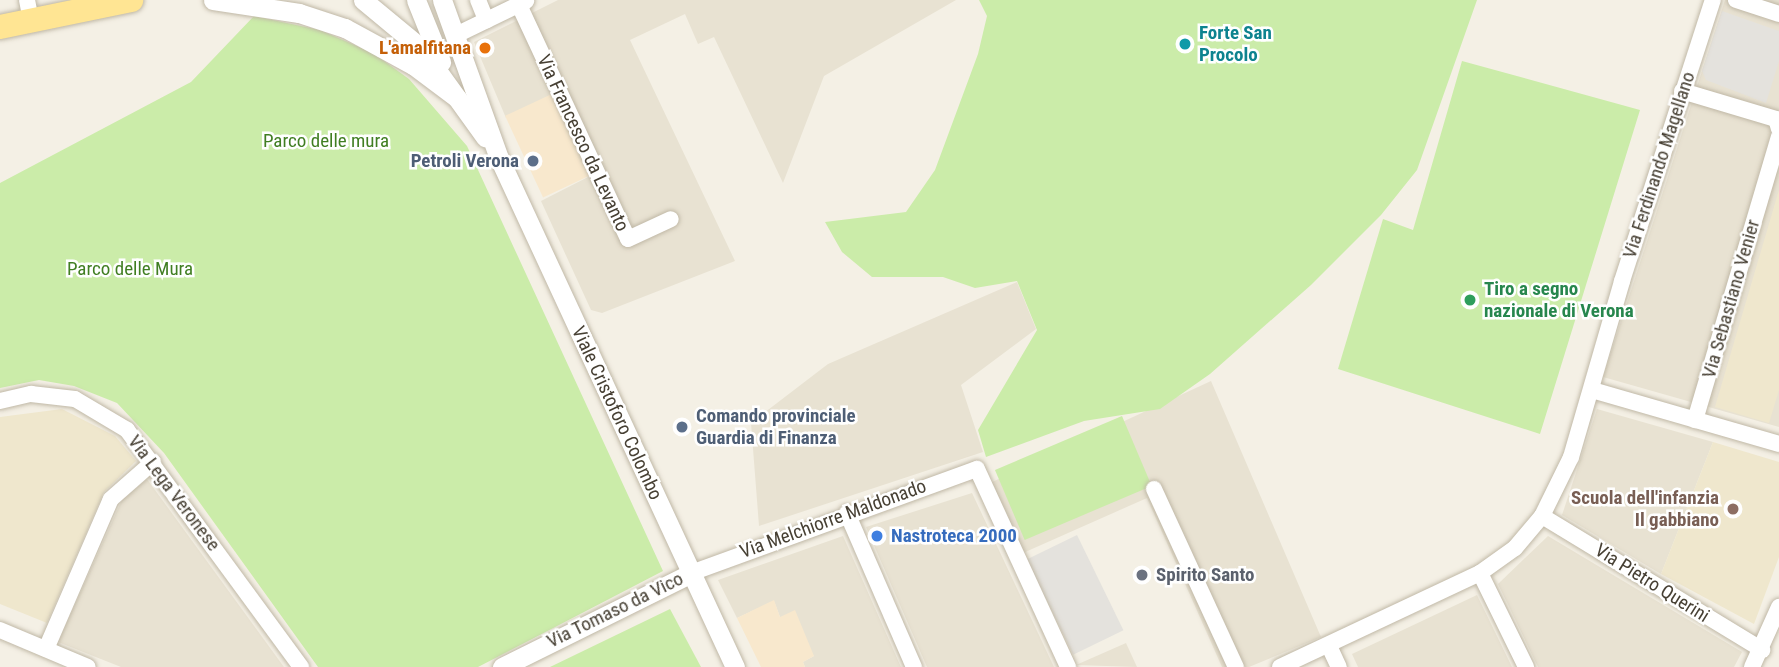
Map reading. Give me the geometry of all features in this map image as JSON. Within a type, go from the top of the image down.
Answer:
[{"type":"main road","points":[[0,27],[29,10],[131,0]]},
{"type":"street","name":"Viale Cristoforo Colombo","points":[[213,0],[299,13],[345,28],[413,65],[457,99]]},
{"type":"street","name":"Viale Cristoforo Colombo","points":[[363,0],[421,48],[499,158]]},
{"type":"street","name":"Viale Cristoforo Colombo","points":[[416,0],[457,99]]},
{"type":"street","name":"Viale Cristoforo Colombo","points":[[442,0],[499,158],[735,667]]},
{"type":"street","points":[[478,0],[486,20]]},
{"type":"street","name":"Via Ferdinando Magellano","points":[[1280,667],[1480,573],[1515,548],[1542,516],[1571,457],[1682,91],[1713,0]]},
{"type":"street","points":[[1736,0],[1779,14]]},
{"type":"street","name":"Via Francesco da Levanto","points":[[456,36],[524,2],[628,239],[671,219]]},
{"type":"street","points":[[1682,91],[1776,119],[1779,129]]},
{"type":"street","name":"Via Sebastiano Venier","points":[[1695,420],[1779,137]]},
{"type":"street","points":[[1592,390],[1779,444]]},
{"type":"street","name":"Via Lega Veronese","points":[[0,401],[31,394],[75,399],[127,430],[301,667]]},
{"type":"street","points":[[46,649],[111,499],[153,462]]},
{"type":"street","name":"Via Melchiorre Maldonado","points":[[691,573],[847,513],[977,469],[1068,667]]},
{"type":"street","points":[[1154,489],[1236,667]]},
{"type":"street","points":[[847,513],[914,667]]},
{"type":"street","name":"Via Pietro Querini","points":[[1542,516],[1762,650]]},
{"type":"street","name":"Via Tomaso da Vico","points":[[502,667],[691,573]]},
{"type":"street","points":[[1480,573],[1525,667]]},
{"type":"street","points":[[1752,667],[1762,650],[1779,607]]},
{"type":"street","points":[[0,630],[88,667]]},
{"type":"street","points":[[1329,646],[1339,667]]},
{"type":"shaded area","points":[[558,0],[956,0],[824,76],[783,183],[714,37],[698,44],[685,14],[630,40],[735,261],[602,313],[591,310],[541,201],[592,175],[554,93],[506,118],[474,42]]},
{"type":"shaded area","points":[[1725,0],[1779,0],[1779,427],[1603,377]]},
{"type":"shaded area","points":[[1722,11],[1779,31],[1779,61],[1766,103],[1706,80],[1702,71]]},
{"type":"shaded area","points":[[554,93],[592,175],[543,197],[505,116]]},
{"type":"shaded area","points":[[1779,190],[1779,390],[1769,423],[1715,407]]},
{"type":"shaded area","points":[[1017,282],[1036,329],[961,385],[983,452],[759,526],[751,423],[828,364]]},
{"type":"shaded area","points":[[1211,381],[1321,637],[1249,667],[1222,667],[1147,498],[1023,553],[990,483]]},
{"type":"shaded area","points":[[62,409],[115,436],[136,461],[104,492],[47,623],[0,604],[0,417]]},
{"type":"shaded area","points":[[1597,409],[1713,442],[1661,574],[1562,515]]},
{"type":"shaded area","name":"Scuola dell'infanzia Il gabbiano","points":[[1713,442],[1779,462],[1779,557],[1754,624],[1661,574]]},
{"type":"shaded area","points":[[147,479],[284,667],[121,667],[58,642],[122,500]]},
{"type":"shaded area","points":[[972,493],[1054,667],[927,667],[866,527]]},
{"type":"shaded area","points":[[1077,535],[1123,630],[1073,655],[1027,560]]},
{"type":"shaded area","points":[[843,536],[901,667],[805,667],[803,662],[814,656],[780,617],[774,601],[737,618],[718,580]]},
{"type":"shaded area","points":[[1548,536],[1742,652],[1734,667],[1538,667],[1498,584]]},
{"type":"shaded area","points":[[1477,595],[1512,667],[1358,667],[1352,654]]},
{"type":"shaded area","points":[[774,600],[780,617],[795,610],[814,656],[803,662],[805,667],[761,667],[737,618]]},
{"type":"shaded area","points":[[1126,643],[1137,667],[1076,665]]},
{"type":"green space","points":[[979,0],[1477,0],[1417,170],[1381,215],[1311,285],[1210,374],[1160,409],[1084,421],[986,457],[978,430],[1037,330],[1017,281],[975,288],[943,277],[872,277],[842,252],[825,222],[906,212],[935,170],[978,54],[987,16]]},
{"type":"green space","points":[[254,16],[320,30],[373,53],[409,79],[467,146],[663,571],[478,667],[318,667],[164,453],[117,403],[74,386],[39,380],[0,388],[0,183],[191,82]]},
{"type":"green space","name":"Tiro a segno nazionale di Verona","points":[[1462,61],[1640,110],[1540,434],[1338,369],[1383,219],[1413,230]]},
{"type":"green space","points":[[1122,416],[1152,486],[1025,540],[995,470]]},
{"type":"green space","points":[[670,609],[701,667],[550,667]]},
{"type":"place","name":"Forte San Procolo","points":[[1185,44]]},
{"type":"place","name":"L'amalfitana","points":[[485,48]]},
{"type":"place","name":"Petroli Verona","points":[[533,161]]},
{"type":"place","name":"Tiro a segno nazionale di Verona","points":[[1470,300]]},
{"type":"place","name":"Comando provinciale Guardia di Finanza","points":[[682,427]]},
{"type":"place","name":"Scuola dell'infanzia Il gabbiano","points":[[1733,509]]},
{"type":"place","name":"Nastroteca 2000","points":[[877,536]]},
{"type":"place","name":"Spirito Santo","points":[[1142,575]]},
{"type":"park label","name":"Parco delle mura","points":[[326,141]]},
{"type":"park label","name":"Parco delle Mura","points":[[130,269]]}]
